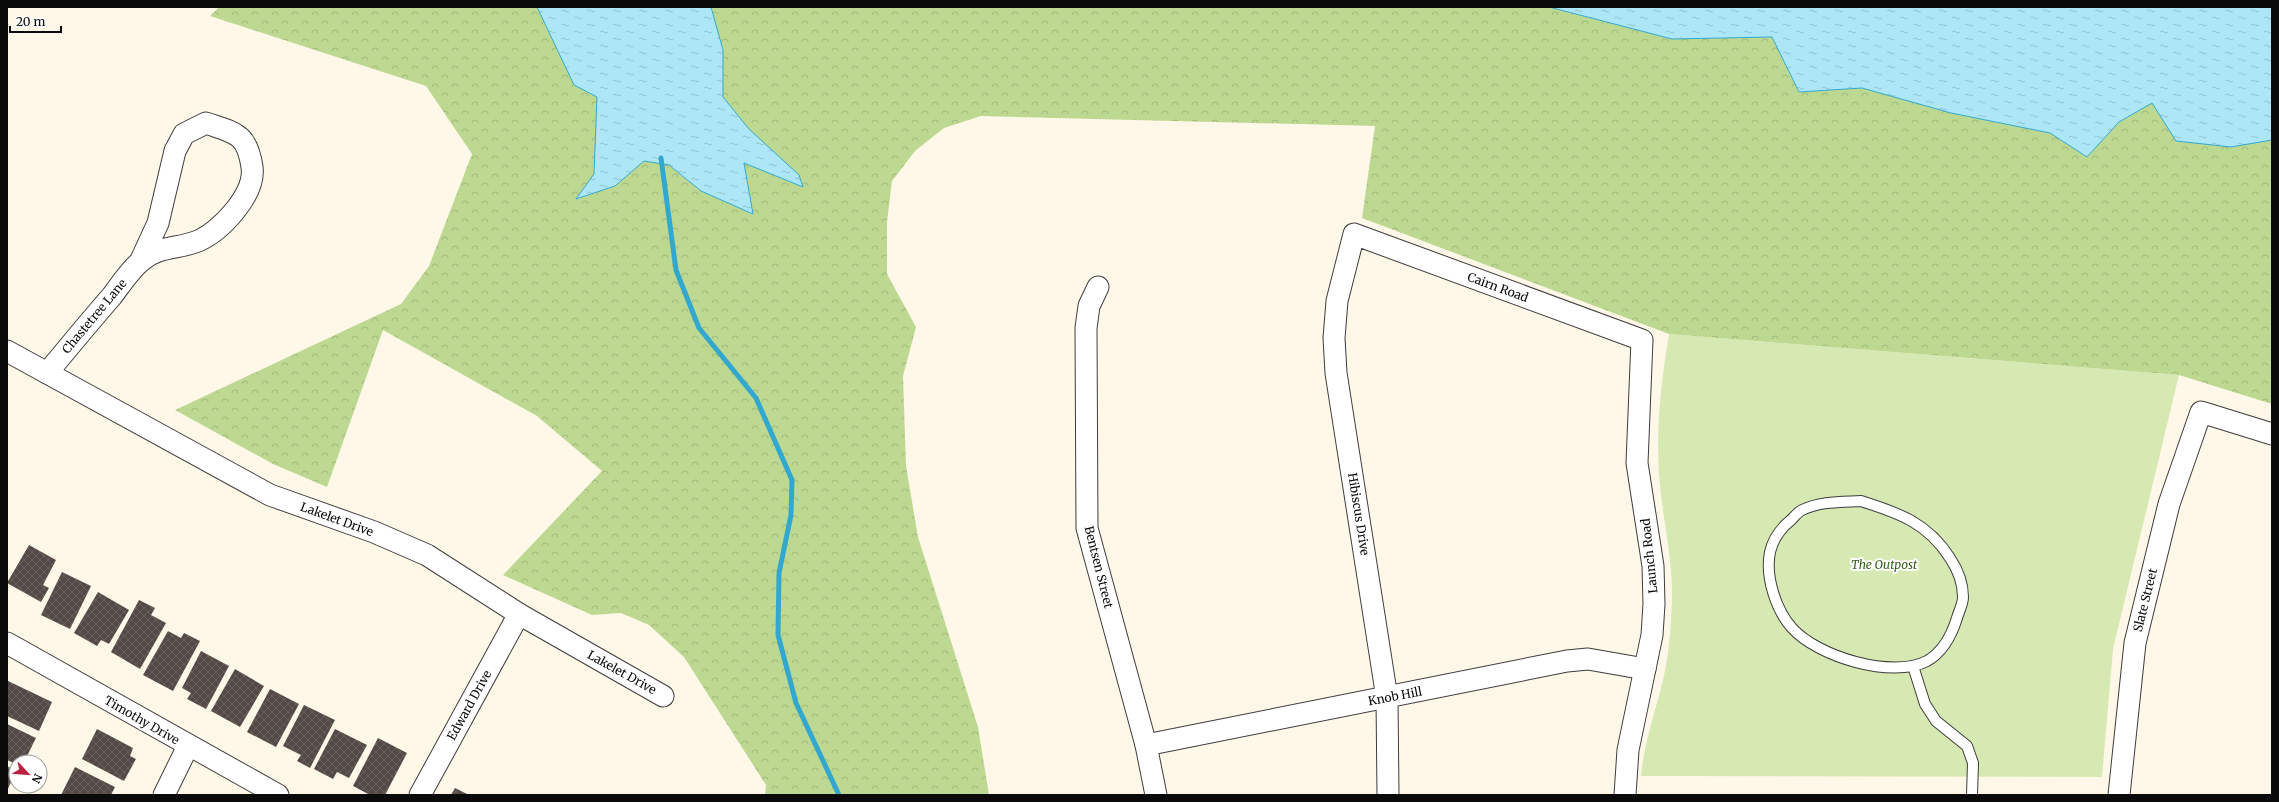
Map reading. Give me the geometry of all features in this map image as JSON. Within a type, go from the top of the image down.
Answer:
[{"type":"street","name":"Chastetree Lane","points":[[47,373],[141,260],[158,223],[175,151],[184,134],[206,123],[240,136],[250,151],[253,172],[251,184],[241,203],[218,230],[197,242],[164,248],[141,260]]},
{"type":"street","name":"Cairn Road","points":[[1354,234],[1642,340]]},
{"type":"street","name":"Hibiscus Drive","points":[[1354,234],[1338,301],[1334,338],[1336,373],[1387,698],[1388,795]]},
{"type":"street","name":"Bentsen Street","points":[[1098,287],[1089,306],[1086,328],[1087,528],[1146,745],[1156,795]]},
{"type":"street","name":"Launch Road","points":[[1626,795],[1628,750],[1652,636],[1654,604],[1652,566],[1637,463],[1642,340]]},
{"type":"street","name":"Lakelet Drive","points":[[7,351],[270,495],[374,532],[427,555],[519,614],[663,696]]},
{"type":"street","name":"Slate Street","points":[[2119,795],[2135,642],[2169,504],[2201,412],[2272,434]]},
{"type":"street","name":"Edward Drive","points":[[420,795],[519,614]]},
{"type":"street","name":"Timothy Drive","points":[[7,643],[188,746],[278,795]]},
{"type":"street","name":"Knob Hill","points":[[1146,745],[1567,661],[1588,659],[1644,669]]},
{"type":"street","points":[[164,795],[188,746]]},
{"type":"lane","points":[[1861,501],[1890,510],[1914,522],[1932,534],[1947,553],[1959,571],[1963,598],[1955,624],[1942,649],[1927,660],[1913,666],[1882,668],[1848,659],[1816,646],[1793,629],[1778,605],[1770,581],[1770,552],[1780,529],[1801,510],[1825,502],[1861,501]]},
{"type":"lane","points":[[1913,666],[1925,704],[1936,721],[1967,746],[1973,763],[1972,795]]},
{"type":"green space","points":[[219,7],[537,7],[574,85],[597,97],[594,174],[576,199],[615,186],[644,161],[669,165],[701,191],[753,214],[744,163],[765,170],[749,129],[723,97],[723,50],[711,7],[1549,7],[1672,39],[1772,37],[1799,92],[1862,88],[1951,113],[2050,133],[2087,157],[2119,122],[2152,102],[2231,147],[2272,140],[2272,404],[2179,375],[1669,334],[1362,218],[1375,126],[981,116],[944,128],[915,151],[892,181],[887,222],[887,274],[916,327],[903,376],[906,466],[918,537],[978,727],[989,795],[765,795],[766,785],[684,657],[649,625],[621,613],[592,615],[503,575],[602,471],[537,416],[383,330],[327,487],[273,464],[175,410],[401,304],[429,266],[472,154],[426,86],[210,16]]},
{"type":"green space","name":"The Outpost","points":[[1669,334],[2179,375],[2113,649],[2102,777],[1641,776],[1647,738],[1664,676],[1671,620],[1671,569],[1660,491],[1658,457],[1660,404]]},
{"type":"water","points":[[537,7],[711,7],[723,50],[723,97],[749,129],[799,175],[803,187],[744,163],[753,214],[701,191],[669,165],[644,161],[615,186],[576,199],[594,174],[597,97],[574,85]]},
{"type":"water","points":[[1549,7],[2272,7],[2272,140],[2231,147],[2176,141],[2152,103],[2119,122],[2087,157],[2050,133],[1951,113],[1862,88],[1799,92],[1772,37],[1672,39]]},
{"type":"building","points":[[29,545],[56,560],[43,585],[49,588],[41,602],[7,583]]},
{"type":"building","points":[[62,572],[91,586],[70,629],[41,615]]},
{"type":"building","points":[[98,592],[129,610],[109,644],[101,640],[97,646],[74,633]]},
{"type":"building","points":[[139,600],[155,608],[151,615],[166,623],[140,669],[111,652]]},
{"type":"building","points":[[168,631],[181,638],[184,633],[200,641],[173,691],[143,675]]},
{"type":"building","points":[[201,651],[229,666],[206,709],[187,699],[191,693],[182,688]]},
{"type":"building","points":[[235,669],[264,686],[240,727],[211,711]]},
{"type":"building","points":[[8,681],[52,702],[39,731],[7,716]]},
{"type":"building","points":[[270,689],[299,704],[276,747],[247,732]]},
{"type":"building","points":[[304,705],[335,720],[310,768],[297,761],[301,755],[283,746]]},
{"type":"building","points":[[7,724],[36,738],[28,754],[8,754],[7,760]]},
{"type":"building","points":[[97,729],[133,748],[130,756],[136,759],[124,781],[82,759]]},
{"type":"building","points":[[335,729],[367,745],[349,778],[337,772],[333,779],[314,769]]},
{"type":"building","points":[[378,738],[407,753],[385,795],[370,795],[353,786]]},
{"type":"building","points":[[7,766],[8,789],[7,791]]},
{"type":"building","points":[[75,767],[115,787],[111,795],[61,795]]},
{"type":"building","points":[[455,788],[469,795],[451,795]]},
{"type":"waterway","points":[[661,158],[676,270],[699,328],[756,398],[792,480],[791,515],[779,573],[778,635],[796,703],[839,795]]}]
